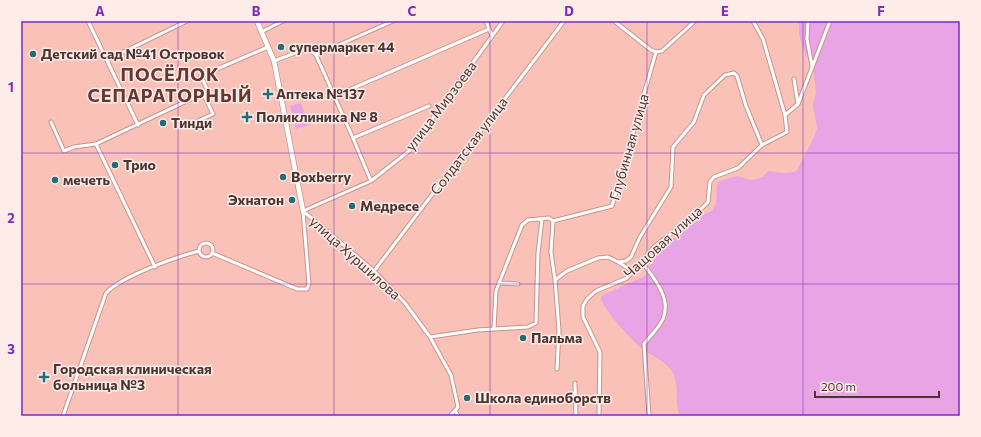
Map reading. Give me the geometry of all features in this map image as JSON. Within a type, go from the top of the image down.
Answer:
[{"type":"street","points":[[88,21],[138,125]]},
{"type":"street","points":[[107,60],[187,21]]},
{"type":"street","points":[[212,253],[297,288],[307,289],[309,284],[303,211],[274,61],[257,21]]},
{"type":"street","points":[[261,32],[283,21]]},
{"type":"street","points":[[316,55],[394,21]]},
{"type":"street","points":[[486,21],[492,36]]},
{"type":"street","name":"улица Мирзоева","points":[[303,211],[370,181],[409,151],[503,21]]},
{"type":"street","name":"Солдатская улица","points":[[374,271],[564,21]]},
{"type":"street","points":[[614,21],[651,50],[656,52],[662,51],[695,21]]},
{"type":"street","name":"Чащовая улица","points":[[598,416],[600,352],[585,324],[583,306],[587,299],[596,291],[627,278],[654,248],[695,215],[708,202],[710,182],[714,177],[738,168],[762,145],[787,132],[785,115],[763,39],[753,21]]},
{"type":"street","points":[[808,21],[807,39],[812,66]]},
{"type":"street","points":[[785,115],[798,104],[830,21]]},
{"type":"street","points":[[335,96],[489,29]]},
{"type":"street","points":[[51,122],[64,151],[74,147],[96,144],[208,91],[201,76],[268,47]]},
{"type":"street","points":[[274,61],[308,48],[316,55],[354,138],[370,181]]},
{"type":"street","name":"Глубинная улица","points":[[553,221],[612,206],[656,52]]},
{"type":"street","points":[[618,262],[626,261],[630,257],[640,237],[671,187],[674,147],[694,122],[704,95],[714,84],[729,73],[734,73],[737,76],[746,106],[762,145]]},
{"type":"street","points":[[794,79],[798,104]]},
{"type":"street","points":[[187,126],[213,114],[203,93]]},
{"type":"street","points":[[354,138],[429,106]]},
{"type":"street","points":[[96,144],[155,267]]},
{"type":"street","name":"улица Хуршилова","points":[[303,211],[374,271],[405,303],[430,337],[451,375],[458,407],[456,410],[458,416]]},
{"type":"street","points":[[494,329],[496,291],[524,222],[549,218],[553,221],[551,252],[559,330],[557,369]]},
{"type":"street","points":[[430,337],[494,329],[528,327],[536,323],[538,253],[542,219]]},
{"type":"street","points":[[199,251],[200,246],[208,244],[212,247],[212,253]]},
{"type":"street","points":[[199,251],[204,257],[209,256],[212,253]]},
{"type":"street","points":[[64,416],[106,293],[116,285],[155,267],[199,251]]},
{"type":"street","points":[[555,280],[567,271],[603,256],[618,262],[634,272]]},
{"type":"street","points":[[642,262],[658,284],[663,296],[665,313],[662,320],[644,344],[648,416]]},
{"type":"street","points":[[499,283],[518,284]]},
{"type":"street","points":[[575,382],[576,416]]},
{"type":"street","points":[[450,416],[456,410]]},
{"type":"shaded area","points":[[799,21],[960,21],[960,416],[680,416],[677,405],[676,382],[672,371],[665,363],[644,350],[636,343],[618,324],[606,309],[603,302],[601,297],[605,294],[645,276],[653,260],[660,251],[695,219],[713,210],[716,203],[717,185],[720,181],[737,176],[750,180],[763,177],[768,171],[784,173],[794,172],[798,169],[817,128],[813,106],[816,92],[813,68],[802,46],[799,33]]},
{"type":"shaded area","points":[[301,103],[309,125],[296,129],[290,106]]},
{"type":"place","name":"супермаркет 44","points":[[281,47]]},
{"type":"place","name":"Детский сад №41 Островок","points":[[33,54]]},
{"type":"place","name":"Аптека №137","points":[[268,94]]},
{"type":"place","name":"Поликлиника № 8","points":[[247,117]]},
{"type":"place","name":"Тинди","points":[[163,123]]},
{"type":"place","name":"Трио","points":[[115,165]]},
{"type":"place","name":"Boxberry","points":[[283,177]]},
{"type":"place","name":"мечеть","points":[[55,180]]},
{"type":"place","name":"Эхнатон","points":[[292,200]]},
{"type":"place","name":"Медресе","points":[[352,206]]},
{"type":"place","name":"Пальма","points":[[523,338]]},
{"type":"place","name":"Городская клиническая больница №3","points":[[44,377]]},
{"type":"place","name":"Школа единоборств","points":[[467,398]]},
{"type":"district","name":"ПОСЁЛОК СЕПАРАТОРНЫЙ","points":[[170,85]]}]
